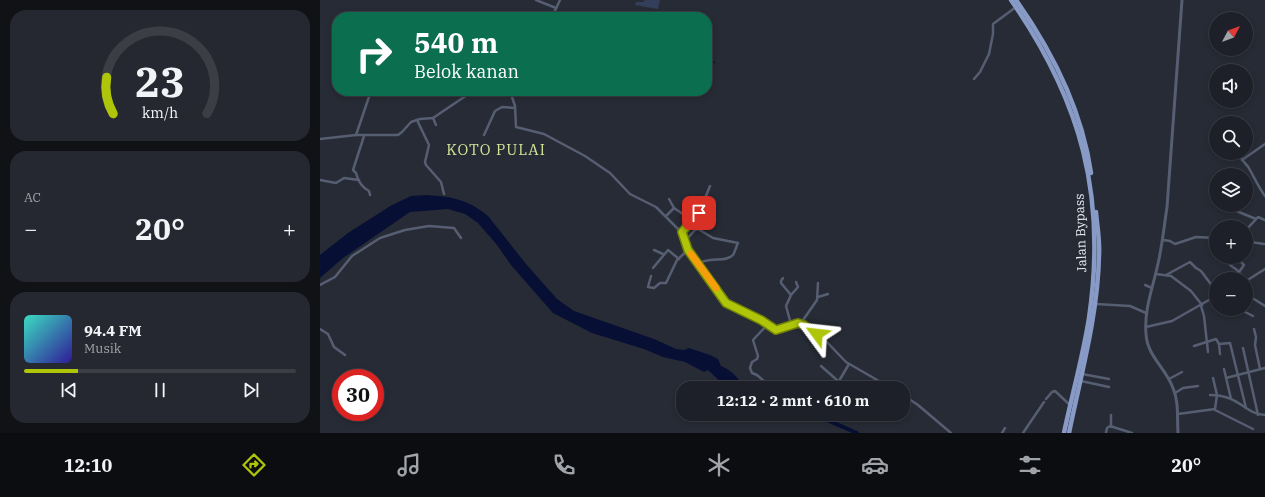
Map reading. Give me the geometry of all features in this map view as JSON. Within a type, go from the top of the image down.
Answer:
[{"type":"highway","name":"Jalan Bypass","points":[[1011,0],[1038,40],[1062,88],[1076,125],[1088,173],[1094,214],[1094,251],[1087,339],[1082,373],[1069,433]]},
{"type":"highway","name":"Jalan Bypass","points":[[1016,0],[1044,44],[1061,77],[1078,121],[1087,150],[1099,234],[1098,278],[1095,304],[1064,433]]},
{"type":"street","points":[[536,0],[556,8]]},
{"type":"street","points":[[554,12],[560,0]]},
{"type":"street","points":[[1178,433],[1178,414],[1175,393],[1170,379],[1148,346],[1146,313],[1163,240],[1169,187],[1182,0]]},
{"type":"street","points":[[974,80],[989,54],[993,34],[992,25],[1016,7]]},
{"type":"street","points":[[356,135],[369,96]]},
{"type":"street","points":[[320,139],[356,135],[398,135],[409,124],[417,120],[433,118],[466,96]]},
{"type":"street","points":[[512,96],[515,108],[515,124],[517,128],[544,134],[585,156],[610,173],[630,194],[651,204],[666,216],[682,232],[688,250],[726,303],[777,330],[791,324],[801,324],[817,334],[849,364],[879,381]]},
{"type":"street","points":[[484,135],[495,110],[502,107],[515,108]]},
{"type":"street","points":[[433,118],[436,125]]},
{"type":"street","points":[[417,120],[428,142],[426,165],[441,182],[444,194]]},
{"type":"street","points":[[364,136],[353,169],[356,172],[357,179],[363,187],[369,190],[370,195]]},
{"type":"street","points":[[1253,152],[1265,144]]},
{"type":"street","points":[[1242,160],[1250,169],[1254,180],[1265,196]]},
{"type":"street","points":[[320,180],[336,183],[344,178],[359,180]]},
{"type":"street","points":[[682,232],[693,221],[702,207],[710,186]]},
{"type":"street","points":[[669,199],[674,208],[693,221]]},
{"type":"street","points":[[666,216],[674,208]]},
{"type":"street","points":[[1239,212],[1256,219],[1259,217],[1265,220]]},
{"type":"street","points":[[1253,222],[1256,219]]},
{"type":"street","points":[[320,285],[335,277],[352,256],[382,237],[410,229],[433,226],[454,228],[461,238]]},
{"type":"street","points":[[685,241],[695,230],[698,229],[714,238],[737,242],[734,254],[730,258],[706,260],[698,264]]},
{"type":"street","points":[[1163,240],[1170,241],[1175,244],[1196,238],[1209,238]]},
{"type":"street","points":[[1253,242],[1264,244]]},
{"type":"street","points":[[654,250],[663,254]]},
{"type":"street","points":[[654,268],[663,254],[669,250],[679,259]]},
{"type":"street","points":[[651,276],[648,287],[654,288],[660,283],[666,283],[679,259],[688,250]]},
{"type":"street","points":[[1166,275],[1190,262],[1202,272],[1209,282]]},
{"type":"street","points":[[1230,264],[1239,272],[1244,265],[1243,264]]},
{"type":"street","points":[[1253,276],[1265,269]]},
{"type":"street","points":[[1156,274],[1171,276],[1191,291],[1202,305],[1208,352]]},
{"type":"street","points":[[783,278],[781,283],[791,295]]},
{"type":"street","points":[[791,324],[786,306],[791,295],[797,288],[796,282]]},
{"type":"street","points":[[801,324],[815,305],[818,297],[818,283]]},
{"type":"street","points":[[1146,285],[1152,288]]},
{"type":"street","points":[[818,297],[828,294]]},
{"type":"street","points":[[1253,298],[1265,306]]},
{"type":"street","points":[[1146,328],[1172,321],[1209,300]]},
{"type":"street","points":[[1095,304],[1130,306],[1146,313]]},
{"type":"street","points":[[764,381],[752,372],[750,368],[752,362],[757,359],[758,356],[752,340],[768,324]]},
{"type":"street","points":[[320,329],[328,334],[334,347],[345,355]]},
{"type":"street","points":[[1254,329],[1256,337],[1255,345],[1260,369]]},
{"type":"street","points":[[1194,346],[1217,339],[1220,354]]},
{"type":"street","points":[[1219,344],[1230,344],[1246,408]]},
{"type":"street","points":[[1243,348],[1258,415]]},
{"type":"street","points":[[821,366],[839,381],[849,364]]},
{"type":"street","points":[[1226,378],[1265,368]]},
{"type":"street","points":[[1224,369],[1231,399]]},
{"type":"street","points":[[1170,379],[1182,372]]},
{"type":"street","points":[[1082,373],[1109,379]]},
{"type":"street","points":[[1213,378],[1217,395],[1216,408],[1214,410]]},
{"type":"street","points":[[1080,381],[1109,387]]},
{"type":"street","points":[[1175,393],[1183,388],[1198,386]]},
{"type":"street","points":[[1046,399],[1052,392],[1055,391],[1070,405]]},
{"type":"street","points":[[1210,395],[1217,395],[1231,399],[1258,415],[1265,415]]},
{"type":"street","points":[[910,400],[951,433]]},
{"type":"street","points":[[1023,433],[1044,402]]},
{"type":"street","points":[[1178,414],[1214,410],[1253,429]]},
{"type":"street","points":[[1111,415],[1111,427]]},
{"type":"street","points":[[1106,433],[1107,428],[1111,427],[1132,433]]},
{"type":"street","points":[[1002,433],[1005,428]]},
{"type":"shaded area","points":[[645,0],[660,0],[658,9],[635,5],[636,2],[643,2]]},
{"type":"shaded area","points":[[427,195],[452,198],[466,202],[488,216],[526,264],[557,299],[574,311],[654,339],[676,349],[684,350],[689,348],[710,355],[718,359],[721,366],[733,374],[739,381],[720,381],[708,370],[704,372],[685,362],[663,357],[644,349],[592,333],[553,313],[511,265],[497,245],[478,223],[465,214],[448,209],[410,212],[343,258],[320,278],[320,255],[348,233],[392,205],[411,196]]},
{"type":"waterway","points":[[829,421],[857,433]]},
{"type":"slow traffic","points":[[691,254],[716,288]]},
{"type":"district","name":"KOTO PULAI","points":[[496,150]]},
{"type":"route","points":[[699,213],[682,232],[688,250],[710,278],[726,303],[740,311],[756,317],[776,330],[798,323],[804,325],[817,334]]}]
